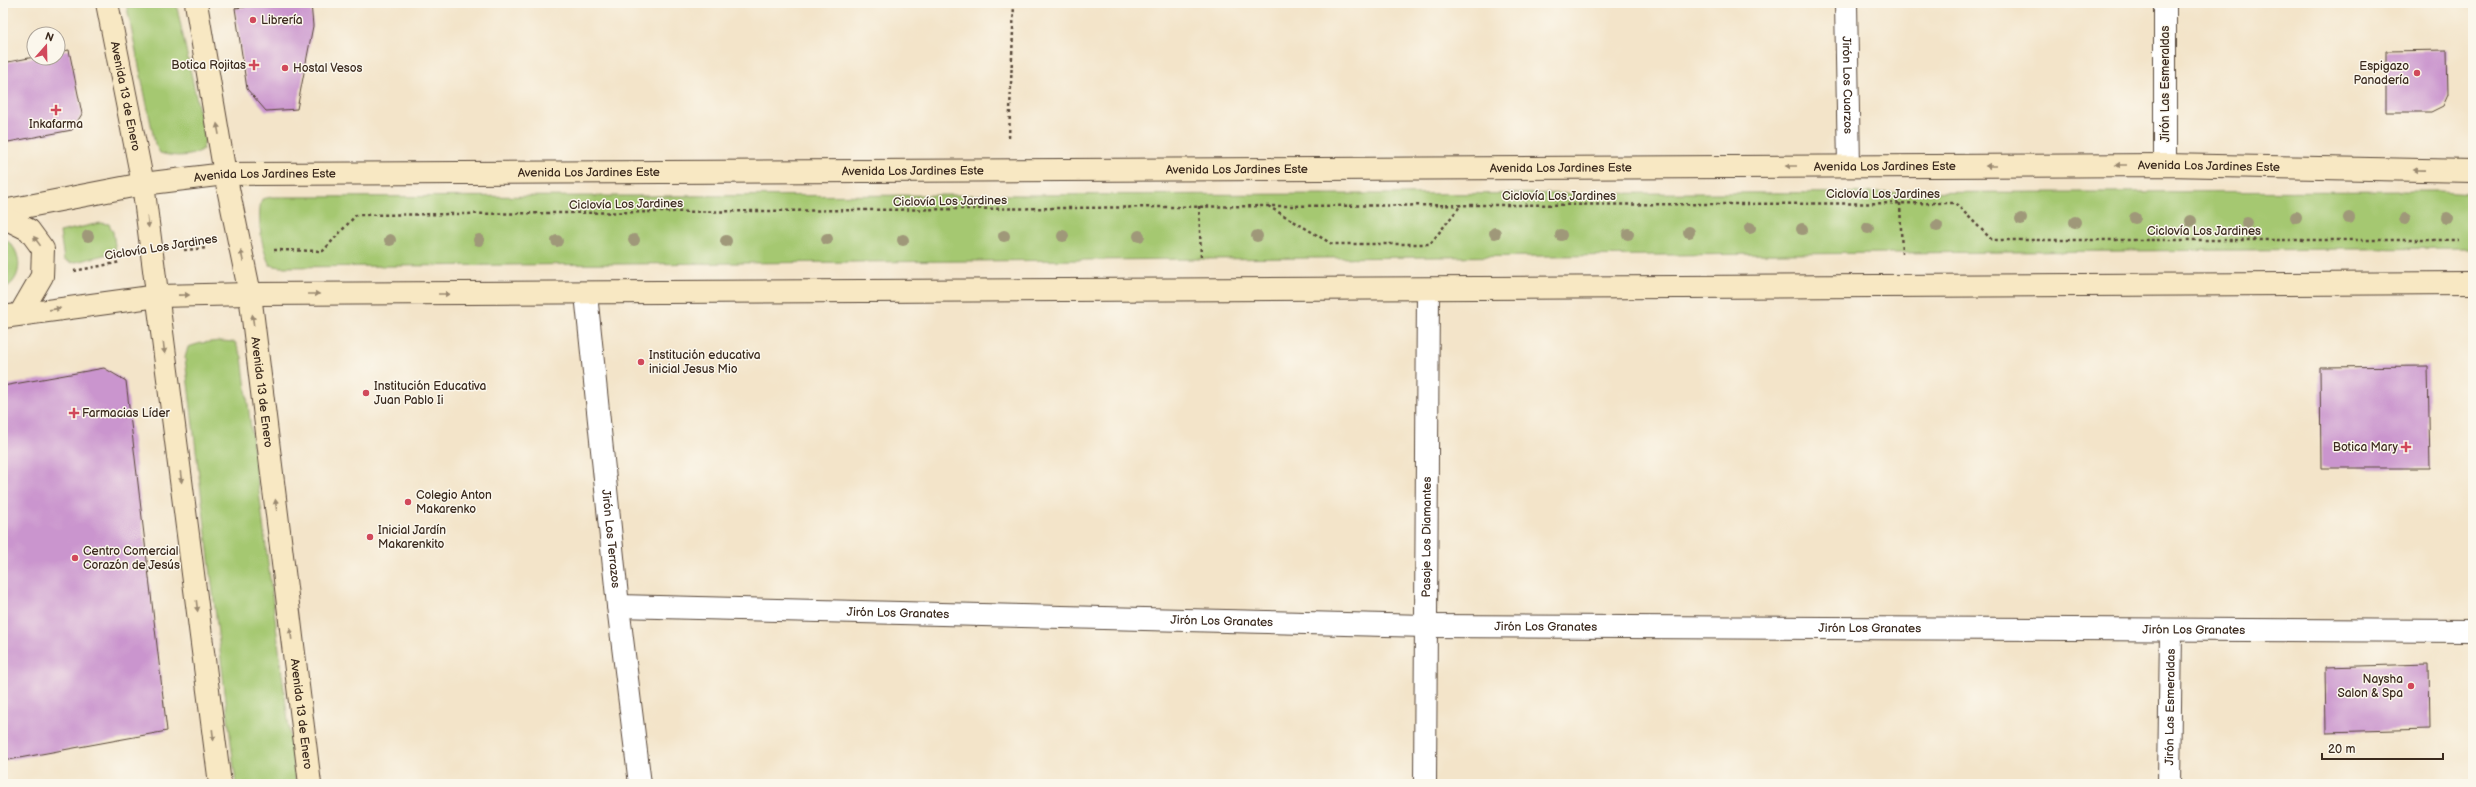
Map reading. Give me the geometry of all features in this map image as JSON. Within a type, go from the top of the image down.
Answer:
[{"type":"main road","name":"Avenida 13 de Enero","points":[[107,3],[143,184],[220,784]]},
{"type":"main road","name":"Avenida 13 de Enero","points":[[196,3],[225,174],[250,294],[310,784]]},
{"type":"main road","name":"Avenida Los Jardines Este","points":[[3,211],[143,184],[225,174],[2165,165],[2473,171]]},
{"type":"main road","points":[[3,217],[29,230],[43,249],[42,276],[12,316]]},
{"type":"main road","points":[[12,316],[158,296],[250,294],[586,294],[2473,282]]},
{"type":"street","name":"Jirón Los Cuarzos","points":[[1846,3],[1849,166]]},
{"type":"street","name":"Jirón Las Esmeraldas","points":[[2165,3],[2165,165]]},
{"type":"street","name":"Pasaje Los Diamantes","points":[[1424,784],[1428,289]]},
{"type":"street","name":"Jirón Los Terrazos","points":[[586,294],[618,606],[640,784]]},
{"type":"street","name":"Jirón Los Granates","points":[[618,606],[1426,626],[2473,631]]},
{"type":"street","name":"Jirón Las Esmeraldas","points":[[2169,784],[2171,630]]},
{"type":"path","points":[[1008,170],[1014,3]]},
{"type":"path","points":[[1898,166],[1903,286]]},
{"type":"path","points":[[1197,169],[1202,290]]},
{"type":"path","name":"Ciclovía Los Jardines","points":[[42,276],[188,250],[240,245],[286,252],[323,251],[356,216],[1268,206],[1955,203],[1992,240],[2459,240]]},
{"type":"path","points":[[1268,206],[1332,244],[1430,244],[1461,205]]},
{"type":"green space","points":[[126,3],[176,3],[205,139],[203,149],[199,152],[182,156],[165,154],[160,153],[155,144]]},
{"type":"green space","points":[[2439,191],[2473,193],[2473,248],[280,267],[270,265],[267,259],[262,242],[260,223],[260,205],[262,199],[272,197]]},
{"type":"green space","points":[[100,223],[109,224],[113,232],[116,252],[72,263],[64,260],[60,232]]},
{"type":"green space","points":[[3,238],[15,249],[19,264],[15,279],[10,285],[3,289]]},
{"type":"green space","points":[[220,341],[235,342],[242,357],[296,784],[236,784],[185,358],[188,347],[201,343]]},
{"type":"building","points":[[244,3],[311,3],[313,26],[297,109],[266,111],[247,89],[235,8],[245,7]]},
{"type":"building","points":[[69,50],[82,114],[72,130],[3,143],[3,63],[26,59],[26,66],[66,66],[66,51]]},
{"type":"building","name":"Espigazo Panadería","points":[[2447,50],[2448,95],[2443,106],[2431,112],[2386,112],[2386,51]]},
{"type":"building","points":[[2428,366],[2430,468],[2321,468],[2320,367]]},
{"type":"building","name":"Centro Comercial Corazón de Jesús","points":[[104,368],[126,381],[167,731],[3,761],[3,386]]},
{"type":"building","points":[[2429,664],[2430,729],[2326,732],[2325,667]]},
{"type":"place","name":"Librería","points":[[253,20]]},
{"type":"place","name":"Botica Rojitas","points":[[254,65]]},
{"type":"place","name":"Hostal Vesos","points":[[285,68]]},
{"type":"place","name":"Espigazo Panadería","points":[[2417,73]]},
{"type":"place","name":"Inkafarma","points":[[56,110]]},
{"type":"place","name":"Institución educativa inicial Jesus Mio","points":[[641,362]]},
{"type":"place","name":"Institución Educativa Juan Pablo Ii","points":[[366,393]]},
{"type":"place","name":"Farmacias Líder","points":[[74,413]]},
{"type":"place","name":"Botica Mary","points":[[2406,447]]},
{"type":"place","name":"Colegio Anton Makarenko","points":[[408,502]]},
{"type":"place","name":"Inicial Jardín Makarenkito","points":[[370,537]]},
{"type":"place","name":"Centro Comercial Corazón de Jesús","points":[[75,558]]},
{"type":"place","name":"Naysha Salon & Spa","points":[[2411,686]]}]
